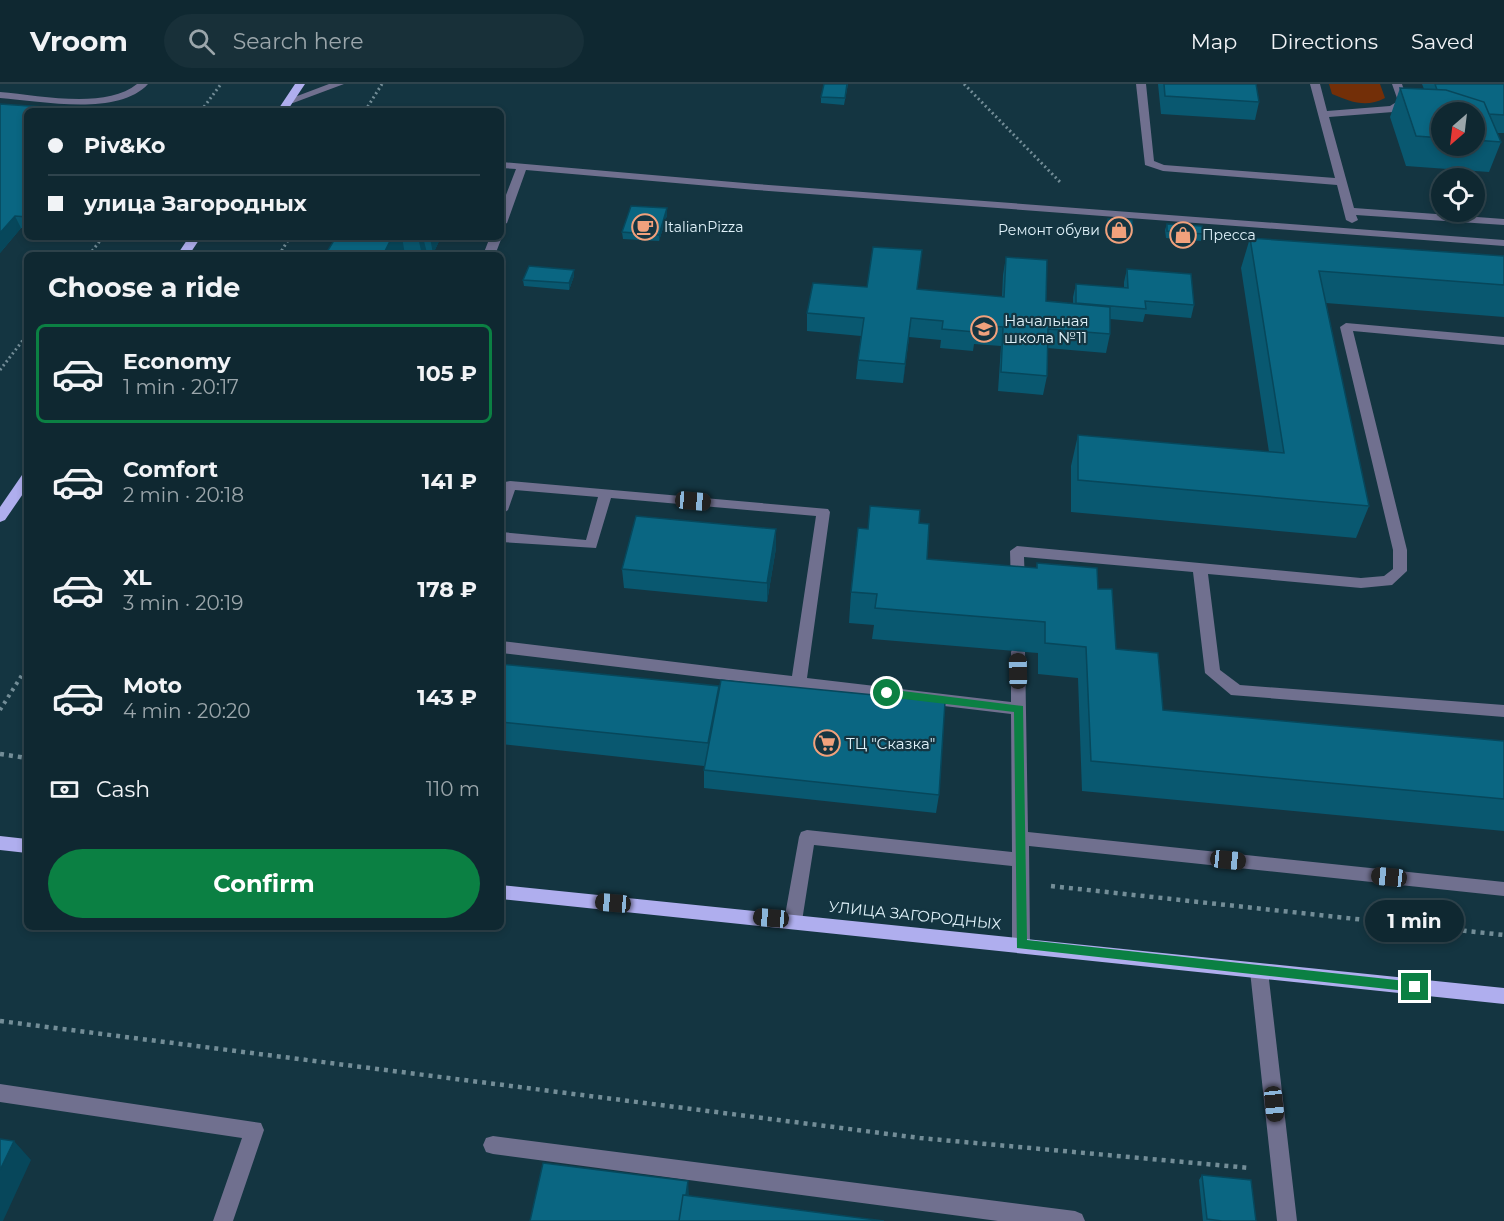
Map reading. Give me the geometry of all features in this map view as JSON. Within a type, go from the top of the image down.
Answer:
[{"type":"main road","points":[[284,108],[300,84]]},
{"type":"main road","points":[[0,517],[24,482]]},
{"type":"main road","points":[[0,843],[24,846]]},
{"type":"main road","name":"УЛИЦА ЗАГОРОДНЫХ","points":[[504,892],[1021,944],[1504,996]]},
{"type":"lane","points":[[0,95],[99,102],[132,94],[143,84]]},
{"type":"lane","points":[[289,101],[339,84]]},
{"type":"lane","points":[[1142,84],[1149,163],[1163,168],[1343,182]]},
{"type":"lane","points":[[1315,84],[1355,231]]},
{"type":"lane","points":[[1325,114],[1393,109],[1403,102],[1397,84]]},
{"type":"lane","points":[[504,165],[790,190],[1504,243]]},
{"type":"lane","points":[[504,216],[522,167]]},
{"type":"lane","points":[[1350,211],[1504,222]]},
{"type":"lane","points":[[1018,598],[1017,551],[1361,583],[1387,581],[1400,571],[1400,550],[1346,327],[1504,341]]},
{"type":"lane","points":[[504,502],[510,485],[823,512],[799,683]]},
{"type":"lane","points":[[504,537],[591,545],[606,493]]},
{"type":"lane","points":[[1200,568],[1213,673],[1236,691],[1504,711]]},
{"type":"lane","points":[[504,647],[1019,709]]},
{"type":"lane","points":[[1018,652],[1021,944]]},
{"type":"lane","points":[[793,921],[807,837],[1020,860]]},
{"type":"lane","points":[[1020,838],[1504,889]]},
{"type":"lane","points":[[1259,971],[1287,1221]]},
{"type":"lane","points":[[0,1093],[254,1130],[223,1221]]},
{"type":"lane","points":[[493,1145],[1075,1221]]},
{"type":"path","points":[[203,108],[221,84]]},
{"type":"path","points":[[368,108],[382,84]]},
{"type":"path","points":[[91,252],[101,240]]},
{"type":"path","points":[[0,370],[24,339]]},
{"type":"path","points":[[0,710],[24,672]]},
{"type":"path","points":[[0,754],[24,758]]},
{"type":"path","points":[[1021,883],[1504,935]]},
{"type":"path","points":[[0,1021],[920,1138],[1282,1171]]},
{"type":"shaded area","points":[[1329,84],[1380,84],[1385,98],[1371,103],[1352,101],[1332,94]]},
{"type":"building","points":[[824,84],[847,84],[845,98],[821,97]]},
{"type":"building","points":[[1164,84],[1256,84],[1259,102],[1165,96]]},
{"type":"building","points":[[1435,84],[1504,84],[1504,115],[1489,114],[1485,102],[1446,90],[1437,90]]},
{"type":"building","points":[[1400,88],[1446,90],[1484,102],[1431,102],[1431,137],[1416,136]]},
{"type":"building","points":[[0,104],[59,108],[24,108],[24,217],[15,216],[0,233]]},
{"type":"building","points":[[1485,104],[1501,142],[1485,141]]},
{"type":"building","name":"ItalianPizza","points":[[631,206],[667,208],[659,235],[622,232]]},
{"type":"building","points":[[1108,219],[1132,220],[1133,229],[1108,227]]},
{"type":"building","points":[[1167,224],[1202,226],[1203,234],[1167,231]]},
{"type":"building","points":[[1250,238],[1504,256],[1504,285],[1319,271],[1369,506],[1078,480],[1078,435],[1284,453]]},
{"type":"building","points":[[334,240],[390,240],[384,252],[327,252]]},
{"type":"building","points":[[873,247],[922,250],[917,289],[1004,297],[1006,257],[1047,260],[1046,301],[1110,307],[1110,334],[1048,329],[1047,376],[1001,372],[1003,327],[976,325],[975,332],[942,329],[943,321],[911,318],[905,364],[858,360],[864,318],[807,313],[813,283],[867,287]]},
{"type":"building","points":[[529,266],[574,270],[569,283],[523,280]]},
{"type":"building","points":[[1127,269],[1191,274],[1194,305],[1145,301],[1146,309],[1076,303],[1076,284],[1128,288]]},
{"type":"building","points":[[870,506],[920,510],[919,523],[929,524],[927,559],[1037,568],[1037,563],[1097,568],[1098,589],[1112,589],[1116,649],[1158,653],[1163,710],[1504,741],[1504,799],[1091,761],[1086,647],[1045,643],[1045,622],[875,608],[877,594],[851,592],[858,528],[868,529]]},
{"type":"building","points":[[636,516],[776,529],[767,583],[622,569]]},
{"type":"building","points":[[504,664],[719,686],[708,743],[504,722]]},
{"type":"building","name":"ТЦ \"Сказка\"","points":[[721,680],[945,702],[939,795],[704,770]]},
{"type":"building","points":[[0,1139],[14,1141],[0,1170]]},
{"type":"building","points":[[543,1163],[688,1181],[686,1195],[683,1195],[679,1221],[530,1221]]},
{"type":"building","points":[[1202,1175],[1251,1180],[1256,1221],[1207,1219]]},
{"type":"building","points":[[683,1195],[884,1221],[679,1221]]},
{"type":"place","name":"ItalianPizza","points":[[645,227]]},
{"type":"place","name":"Ремонт обуви","points":[[1119,230]]},
{"type":"place","name":"Пресса","points":[[1183,235]]},
{"type":"place","name":"Начальная школа №11","points":[[984,329]]},
{"type":"place","name":"ТЦ \"Сказка\"","points":[[827,743]]},
{"type":"route","points":[[887,693],[1019,709],[1021,944],[1415,987]]}]
